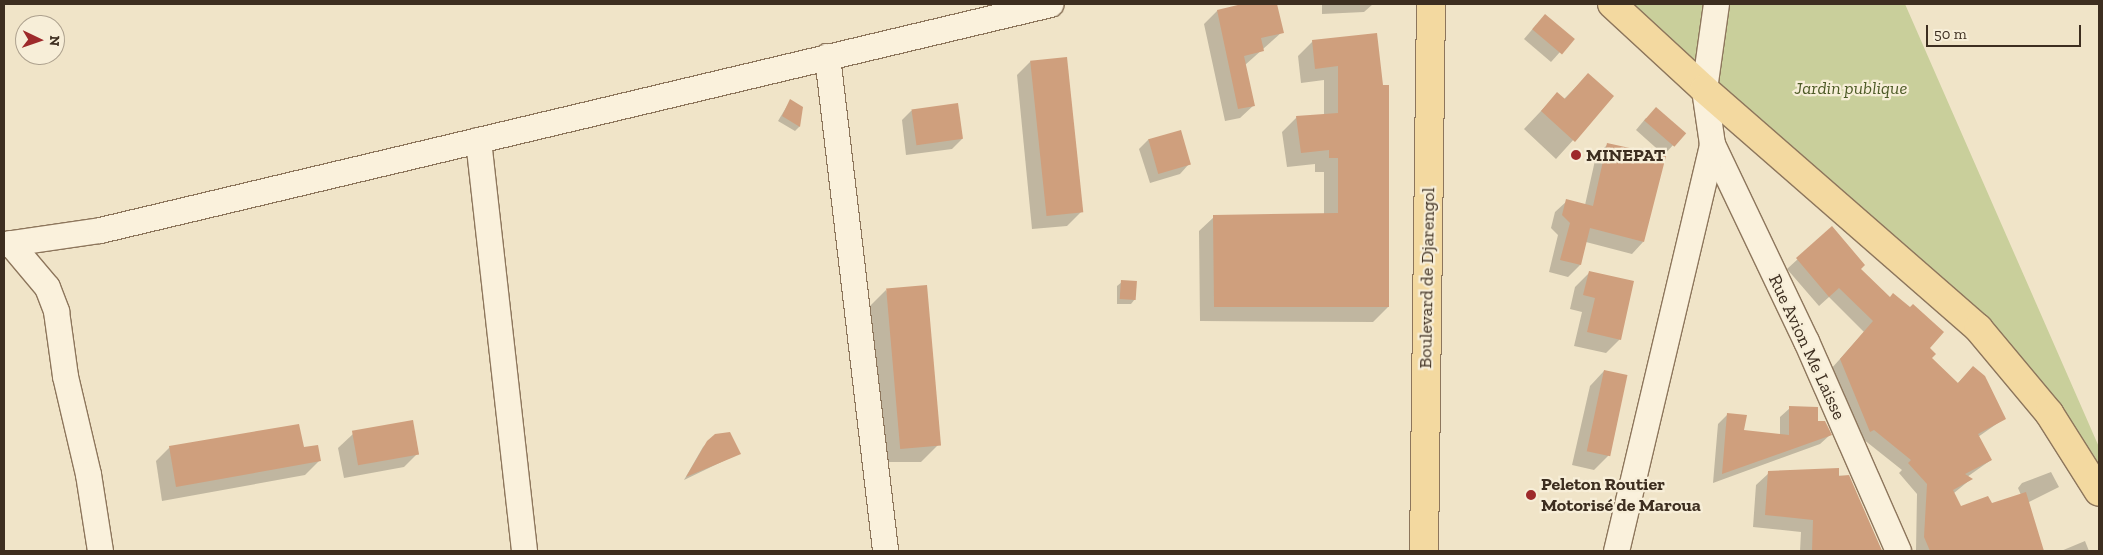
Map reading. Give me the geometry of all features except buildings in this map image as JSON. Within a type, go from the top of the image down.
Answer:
[{"type":"main road","name":"Boulevard de Djarengol","points":[[1424,551],[1431,4]]},
{"type":"main road","points":[[1612,4],[1704,89],[1978,328],[2049,414],[2099,492]]},
{"type":"street","points":[[7,244],[100,230],[1050,4]]},
{"type":"street","points":[[1616,551],[1712,144],[1704,89],[1716,4]]},
{"type":"street","points":[[827,56],[885,551]]},
{"type":"street","points":[[478,140],[524,551]]},
{"type":"street","name":"Rue Avion Me Laisse","points":[[1712,144],[1806,341],[1898,551]]},
{"type":"street","points":[[7,244],[47,287],[56,311],[65,376],[88,474],[100,551]]},
{"type":"green space","name":"Jardin publique","points":[[1627,4],[1905,4],[2099,447],[2099,473],[1986,316]]},
{"type":"place","name":"MINEPAT","points":[[1576,155]]},
{"type":"place","name":"Peleton Routier Motorisé de Maroua","points":[[1531,495]]}]
